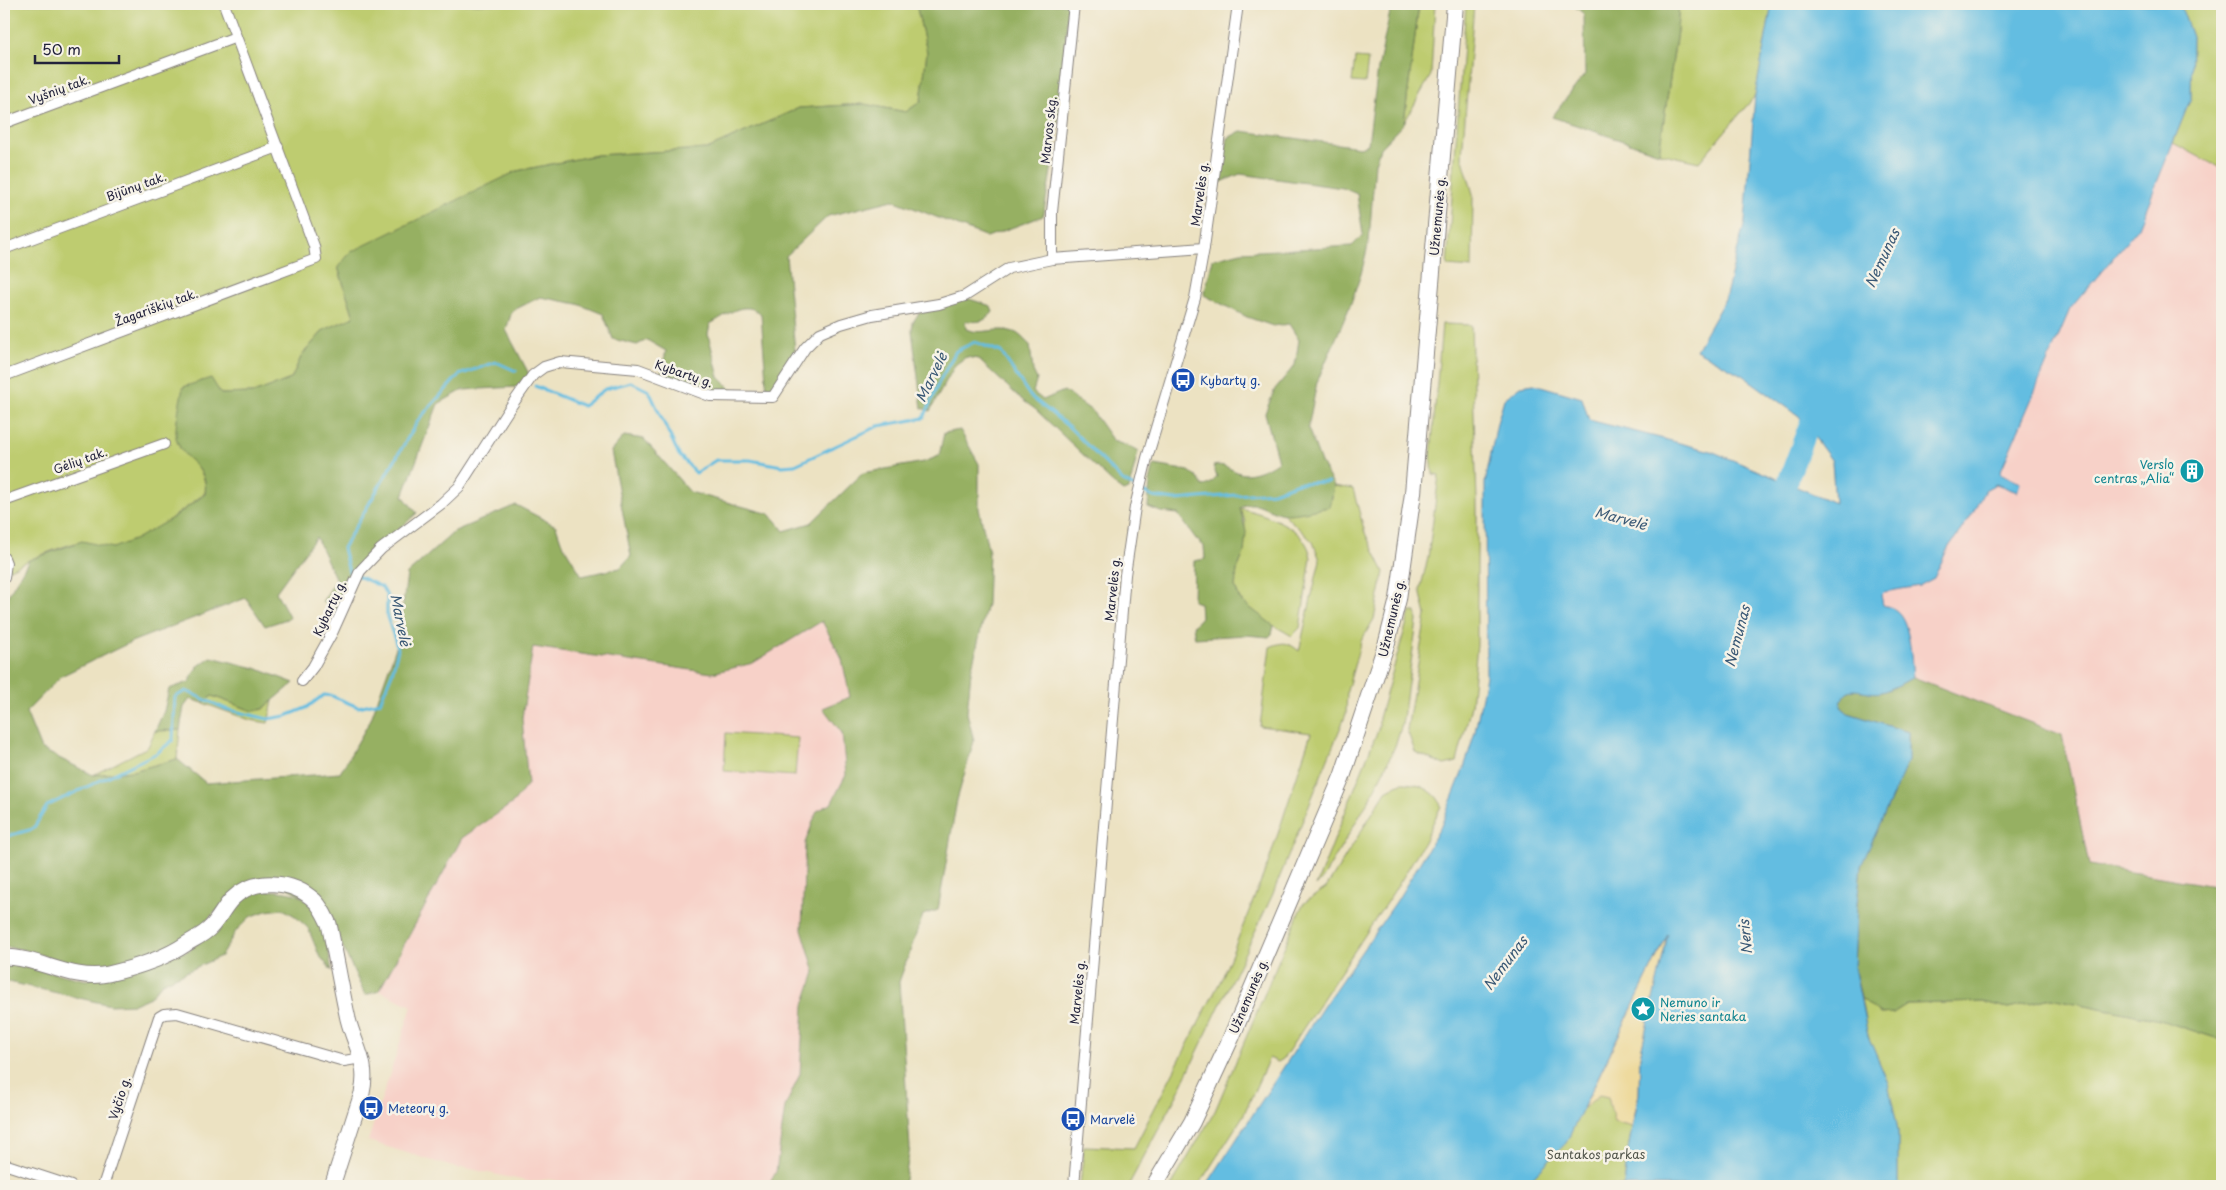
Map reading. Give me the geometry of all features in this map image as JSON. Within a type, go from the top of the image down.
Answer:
[{"type":"main road","name":"Užnemunės g.","points":[[1154,1186],[1192,1122],[1231,1038],[1342,777],[1387,642],[1398,599],[1413,493],[1455,4]]},
{"type":"street","points":[[224,4],[278,147]]},
{"type":"street","name":"Marvos skg.","points":[[1052,259],[1052,212],[1074,4]]},
{"type":"street","name":"Marvelės g.","points":[[1074,1186],[1125,575],[1137,497],[1195,298],[1204,248],[1238,4]]},
{"type":"street","name":"Vyšnių tak.","points":[[4,123],[236,37]]},
{"type":"street","name":"Bijūnų tak.","points":[[4,249],[278,147]]},
{"type":"street","name":"Žagariškių tak.","points":[[4,376],[316,259],[314,246],[278,147]]},
{"type":"street","name":"Kybartų g.","points":[[302,681],[313,667],[333,631],[358,576],[382,549],[441,504],[459,487],[514,402],[534,375],[544,367],[560,362],[638,369],[710,396],[773,397],[805,348],[820,334],[872,315],[939,304],[965,296],[1009,268],[1052,259],[1204,248]]},
{"type":"street","name":"Gėlių tak.","points":[[4,501],[164,444]]},
{"type":"street","points":[[4,558],[6,563],[4,578]]},
{"type":"street","points":[[4,957],[27,959],[91,976],[108,974],[168,955],[185,945],[211,927],[232,899],[246,890],[261,885],[289,886],[314,900],[329,924],[349,1023],[365,1068],[364,1087],[332,1186]]},
{"type":"street","name":"Vyčio g.","points":[[103,1186],[159,1017],[164,1014],[177,1012],[344,1061],[362,1058]]},
{"type":"street","points":[[4,1164],[71,1186]]},
{"type":"shaded area","points":[[2173,143],[2222,169],[2222,883],[2214,886],[2089,865],[2062,735],[1913,677],[1908,632],[1896,609],[1883,605],[1881,600],[1881,595],[1884,592],[1919,586],[1934,578],[1948,548],[1971,516],[1985,490],[1996,484],[2017,492],[2000,473],[2070,309],[2139,227]]},
{"type":"shaded area","points":[[822,621],[842,659],[850,697],[823,709],[842,733],[846,775],[831,804],[817,811],[802,929],[815,972],[804,1005],[800,1074],[785,1107],[776,1172],[768,1186],[583,1186],[549,1179],[530,1182],[462,1167],[459,1169],[368,1141],[412,1006],[379,991],[462,838],[513,803],[528,784],[522,718],[532,647],[712,673],[753,663]]},
{"type":"green space","points":[[4,4],[916,4],[927,52],[921,101],[906,112],[864,104],[799,108],[707,149],[596,155],[517,171],[338,267],[354,317],[324,330],[302,355],[291,379],[253,393],[220,394],[179,447],[202,474],[205,493],[162,525],[125,545],[110,548],[84,542],[68,545],[33,558],[6,571],[4,578]]},
{"type":"green space","points":[[916,4],[1068,4],[1059,110],[1043,216],[987,237],[893,200],[828,216],[786,256],[795,351],[772,391],[767,393],[761,314],[755,310],[742,308],[710,324],[708,334],[719,377],[735,393],[714,393],[661,373],[666,351],[647,340],[637,345],[613,339],[603,314],[578,304],[540,297],[512,311],[506,330],[529,374],[516,387],[463,390],[438,404],[403,496],[417,513],[365,560],[339,610],[322,602],[336,580],[316,537],[276,592],[290,618],[265,626],[246,598],[131,642],[61,676],[26,712],[41,749],[93,775],[133,771],[177,759],[206,783],[340,773],[371,719],[398,642],[407,574],[455,531],[516,505],[556,526],[561,541],[582,576],[620,568],[631,556],[611,451],[624,436],[644,439],[690,492],[770,514],[784,531],[811,523],[863,473],[924,462],[939,456],[944,433],[960,430],[979,464],[979,509],[989,552],[987,604],[971,672],[967,713],[974,741],[957,800],[938,910],[923,915],[899,982],[910,1148],[904,1186],[768,1186],[776,1172],[785,1107],[800,1074],[804,1005],[815,972],[802,929],[805,843],[817,811],[831,804],[846,775],[842,733],[823,708],[850,697],[842,659],[822,621],[753,663],[712,673],[533,647],[522,718],[528,784],[513,803],[462,838],[379,991],[365,995],[340,941],[329,910],[271,879],[218,910],[199,930],[188,937],[150,956],[121,966],[100,970],[88,969],[28,951],[4,947],[4,602],[29,560],[82,541],[113,548],[136,539],[174,517],[205,494],[206,485],[204,477],[185,455],[177,441],[177,423],[183,387],[211,378],[221,394],[253,393],[291,379],[302,355],[324,330],[354,317],[338,267],[351,252],[517,171],[596,155],[707,149],[799,108],[864,104],[906,112],[921,101],[927,52]]},
{"type":"green space","points":[[1387,4],[1419,4],[1404,123],[1380,148],[1375,163],[1369,241],[1361,274],[1350,306],[1317,382],[1308,428],[1321,463],[1334,486],[1330,507],[1286,514],[1251,504],[1240,508],[1246,532],[1244,553],[1237,570],[1235,587],[1240,600],[1274,626],[1272,634],[1269,637],[1246,635],[1195,638],[1193,626],[1201,617],[1200,603],[1193,601],[1194,561],[1205,559],[1204,546],[1196,539],[1178,514],[1161,512],[1148,507],[1150,482],[1154,465],[1189,471],[1198,478],[1203,486],[1211,483],[1217,476],[1213,466],[1224,466],[1240,473],[1249,474],[1278,461],[1265,413],[1275,389],[1295,365],[1299,340],[1289,324],[1273,326],[1247,317],[1204,295],[1213,259],[1241,252],[1352,246],[1363,235],[1357,194],[1343,188],[1240,174],[1219,183],[1228,138],[1241,131],[1360,147],[1368,144],[1378,69],[1390,12]]},
{"type":"green space","points":[[1419,4],[1435,4],[1431,75],[1404,123]]},
{"type":"green space","points":[[1466,4],[1474,4],[1462,156],[1473,194],[1472,268],[1447,266]]},
{"type":"green space","points":[[1572,4],[1679,4],[1677,31],[1659,153],[1552,117],[1585,74],[1584,14]]},
{"type":"green space","points":[[1679,4],[1772,4],[1755,96],[1699,162],[1659,153],[1677,31]]},
{"type":"green space","points":[[2180,4],[2222,4],[2222,169],[2173,143],[2191,97],[2192,37]]},
{"type":"green space","points":[[1355,58],[1368,59],[1365,83],[1352,82]]},
{"type":"green space","points":[[966,298],[991,306],[993,312],[981,321],[965,321],[966,329],[977,332],[1008,330],[1018,334],[1030,345],[1033,371],[1037,379],[1033,392],[1043,400],[1064,391],[1092,411],[1113,441],[1138,452],[1129,489],[1123,491],[1115,485],[1035,409],[1021,399],[978,359],[966,357],[955,365],[930,411],[922,408],[912,331],[913,322],[919,313]]},
{"type":"green space","points":[[1442,324],[1471,325],[1477,502],[1477,645],[1471,706],[1457,762],[1444,765],[1415,752],[1407,730],[1426,615],[1420,590],[1428,558],[1439,475],[1433,474],[1431,455]]},
{"type":"green space","points":[[1334,486],[1353,489],[1365,533],[1384,572],[1374,619],[1361,641],[1347,691],[1346,714],[1272,896],[1176,1097],[1128,1186],[1080,1186],[1084,1146],[1134,1148],[1223,976],[1269,861],[1311,733],[1260,726],[1270,647],[1286,643],[1299,651],[1320,560],[1313,542],[1284,514],[1330,507]]},
{"type":"green space","points":[[1240,508],[1262,514],[1284,524],[1294,530],[1308,547],[1311,558],[1300,628],[1292,636],[1266,621],[1240,600],[1235,587],[1237,570],[1244,553],[1245,521]]},
{"type":"green space","points":[[1410,612],[1416,612],[1417,621],[1402,725],[1395,746],[1369,800],[1323,878],[1316,886],[1379,727],[1379,718]]},
{"type":"green space","points":[[211,657],[255,668],[294,683],[263,709],[253,711],[212,696],[203,703],[190,699],[184,707],[180,730],[155,731],[164,711],[169,689],[189,682],[197,667]]},
{"type":"green space","points":[[1913,677],[2062,735],[2089,865],[2214,886],[2222,883],[2222,1040],[2160,1020],[2051,998],[2008,1008],[1984,1002],[1907,1004],[1893,1013],[1880,1014],[1861,998],[1854,967],[1861,866],[1908,761],[1908,732],[1848,713],[1841,707],[1843,698],[1850,691],[1881,692]]},
{"type":"green space","points":[[212,696],[253,711],[263,709],[273,701],[268,723],[250,720],[203,703]]},
{"type":"green space","points":[[180,730],[177,759],[133,771],[93,775],[148,747],[155,731]]},
{"type":"green space","points":[[726,733],[798,738],[795,776],[724,771]]},
{"type":"green space","points":[[1401,783],[1413,784],[1431,792],[1441,806],[1424,842],[1402,879],[1283,1059],[1278,1062],[1269,1058],[1243,1116],[1198,1186],[1171,1186],[1215,1111],[1300,910],[1304,903],[1326,888],[1386,791]]},
{"type":"green space","points":[[262,890],[298,895],[314,909],[324,928],[332,971],[319,955],[308,928],[295,916],[283,909],[266,911],[250,917],[236,931],[221,956],[162,983],[150,997],[134,1004],[110,1005],[9,982],[4,983],[4,965],[10,963],[86,980],[190,950],[238,902]]},
{"type":"green space","name":"Santakos parkas","points":[[1669,932],[1628,1149],[1624,1186],[1524,1186],[1566,1143]]},
{"type":"green space","points":[[1861,998],[1881,1014],[1893,1013],[1907,1004],[1984,1002],[2008,1008],[2051,998],[2160,1020],[2222,1040],[2222,1186],[1898,1186],[1898,1130],[1888,1083],[1868,1036]]},
{"type":"sand","points":[[1669,932],[1640,1056],[1639,1094],[1632,1127],[1614,1122],[1608,1097],[1599,1095],[1583,1109]]},
{"type":"water","name":"Neris","points":[[1772,4],[2180,4],[2192,37],[2191,98],[2139,227],[2070,309],[2000,473],[2020,483],[2017,492],[1996,484],[1985,490],[1971,516],[1948,548],[1934,578],[1919,586],[1884,592],[1881,595],[1883,605],[1894,609],[1904,621],[1911,650],[1913,677],[1881,692],[1856,690],[1846,693],[1843,698],[1841,707],[1848,713],[1908,732],[1908,761],[1861,866],[1854,967],[1868,1036],[1888,1083],[1898,1130],[1898,1186],[1624,1186],[1628,1149],[1639,1094],[1640,1056],[1668,934],[1566,1143],[1524,1186],[1206,1186],[1325,1004],[1396,902],[1441,826],[1464,768],[1475,732],[1486,676],[1485,483],[1497,423],[1504,399],[1521,386],[1534,384],[1582,398],[1589,420],[1711,451],[1835,503],[1832,461],[1799,416],[1742,375],[1696,350],[1725,299],[1745,221],[1755,96]]},
{"type":"waterway","name":"Marvelė","points":[[535,386],[583,406],[605,389],[631,382],[649,391],[679,455],[696,473],[716,460],[750,460],[782,466],[795,465],[878,426],[924,418],[940,380],[956,351],[975,342],[1001,352],[1030,396],[1069,427],[1123,481],[1153,497],[1175,500],[1273,492],[1298,483],[1329,482]]},
{"type":"waterway","name":"Marvelė","points":[[4,837],[33,829],[47,806],[157,753],[173,740],[175,697],[186,691],[226,709],[268,719],[286,716],[306,708],[324,695],[332,696],[358,707],[380,702],[392,673],[398,649],[387,617],[387,596],[382,587],[349,572],[343,548],[419,419],[459,375],[496,362],[516,371]]},
{"type":"waterway","name":"Nemunas","points":[[1778,507],[1817,403]]},
{"type":"place","name":"Kybartų g.","points":[[1183,380]]},
{"type":"place","name":"Verslo centras „Alia“","points":[[2192,471]]},
{"type":"place","name":"Nemuno ir Neries santaka","points":[[1643,1009]]},
{"type":"place","name":"Meteorų g.","points":[[371,1108]]},
{"type":"place","name":"Marvelė","points":[[1073,1119]]}]
